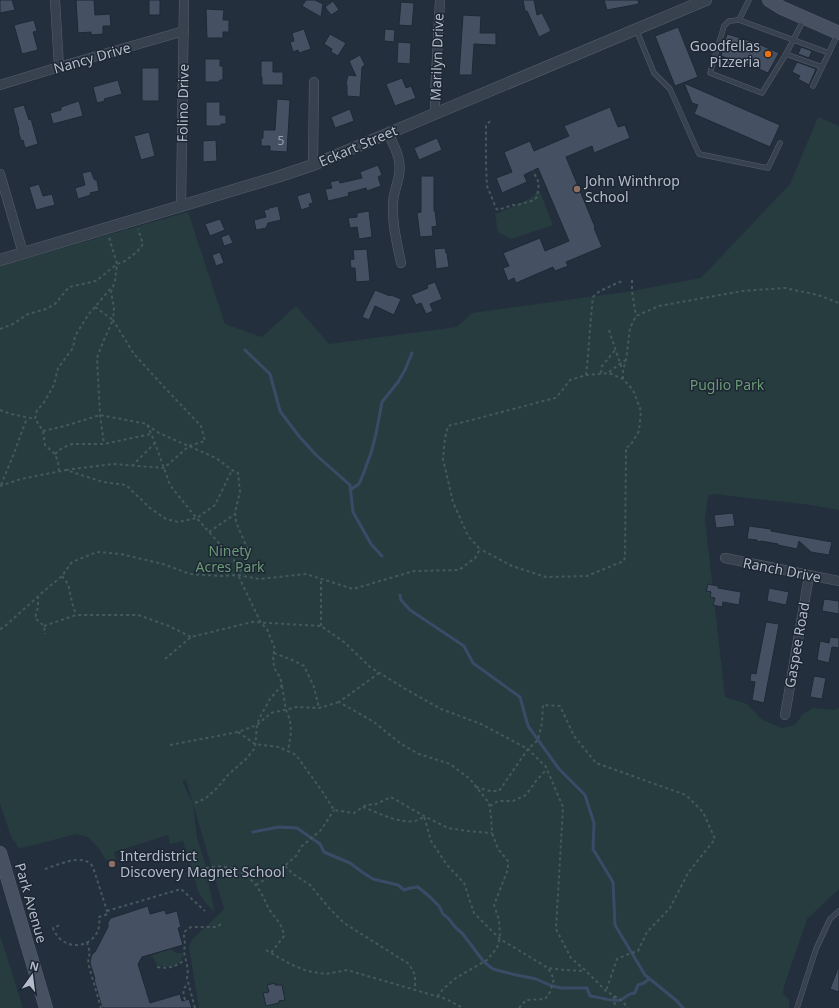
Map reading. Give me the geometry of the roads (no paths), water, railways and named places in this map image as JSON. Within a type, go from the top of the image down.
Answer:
[{"type":"main road","points":[[769,0],[782,8],[838,33]]},
{"type":"main road","name":"Park Avenue","points":[[0,853],[46,1008]]},
{"type":"street","points":[[55,0],[59,67]]},
{"type":"street","name":"Folino Drive","points":[[181,206],[184,0]]},
{"type":"street","name":"Marilyn Drive","points":[[435,113],[440,0]]},
{"type":"street","name":"Eckart Street","points":[[0,260],[313,165],[706,0]]},
{"type":"street","name":"Nancy Drive","points":[[0,86],[59,67],[184,31]]},
{"type":"street","points":[[313,165],[314,82]]},
{"type":"street","points":[[388,134],[400,161],[399,178],[393,202],[393,224],[401,263]]},
{"type":"street","points":[[0,174],[23,253]]},
{"type":"street","name":"Ranch Drive","points":[[725,558],[839,581]]},
{"type":"street","name":"Gaspee Road","points":[[785,715],[810,576]]},
{"type":"lane","points":[[739,20],[749,0]]},
{"type":"lane","points":[[804,18],[793,40],[786,54],[762,92],[710,73],[724,26],[729,21],[739,20],[793,40],[829,53]]},
{"type":"lane","points":[[636,29],[654,73],[670,89],[699,154],[768,168],[780,143]]},
{"type":"lane","points":[[813,86],[838,33]]},
{"type":"lane","points":[[786,54],[822,67]]},
{"type":"lane","points":[[797,1008],[816,949],[830,919],[839,911]]},
{"type":"waterway","points":[[245,350],[270,374],[280,411],[298,435],[316,455],[350,485],[353,512],[371,544],[382,556]]},
{"type":"waterway","points":[[350,490],[359,484],[371,453],[382,402],[398,382],[412,353]]},
{"type":"waterway","points":[[400,595],[401,600],[410,610],[464,646],[473,663],[520,697],[528,726],[559,769],[585,795],[594,823],[593,849],[613,882],[615,925],[645,975],[677,1001],[683,1008]]},
{"type":"waterway","points":[[253,832],[279,827],[297,828],[320,844],[324,852],[350,863],[373,879],[398,885],[404,890],[418,887],[439,906],[443,914],[462,933],[484,962],[493,969],[536,979],[561,988],[587,988],[590,996],[613,1000],[620,1000],[635,993],[638,985],[649,979]]},
{"type":"place","name":"Goodfellas Pizzeria","points":[[768,54]]},
{"type":"place","name":"John Winthrop School","points":[[577,189]]},
{"type":"place","name":"Interdistrict Discovery Magnet School","points":[[112,864]]},
{"type":"park label","name":"Puglio Park","points":[[727,385]]},
{"type":"park label","name":"Ninety Acres Park","points":[[230,560]]}]
